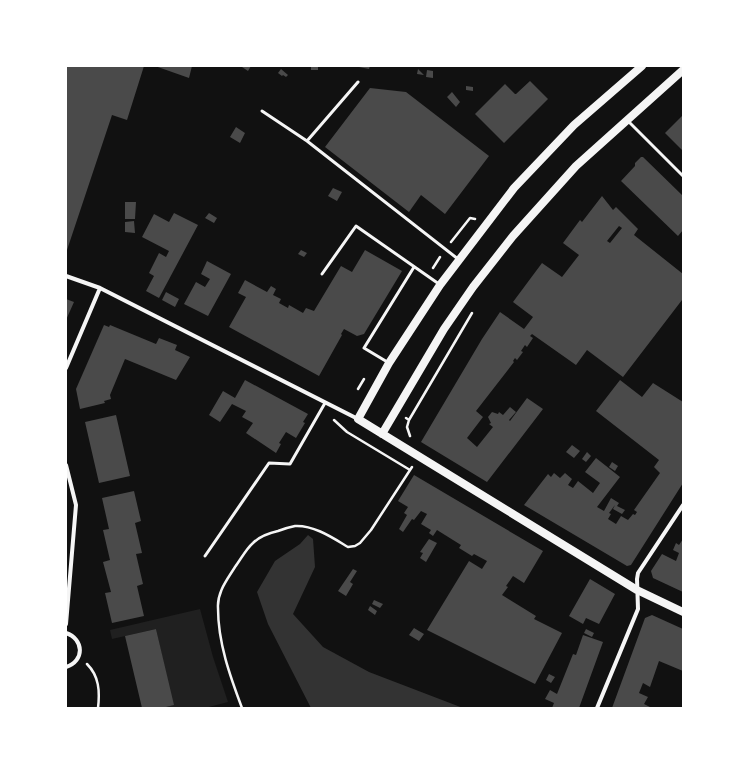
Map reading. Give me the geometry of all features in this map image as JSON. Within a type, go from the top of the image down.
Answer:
[{"type":"main road","points":[[642,66],[574,125],[514,188],[440,285],[389,363],[358,419],[637,590],[683,612]]},
{"type":"main road","points":[[382,434],[444,329],[473,287],[513,236],[576,166],[683,70]]},
{"type":"street","points":[[66,276],[100,288],[358,419]]},
{"type":"street","points":[[66,368],[100,288]]},
{"type":"street","points":[[66,465],[76,505],[66,624]]},
{"type":"street","points":[[597,708],[638,609],[638,573],[683,505]]},
{"type":"street","points":[[66,633],[77,642],[80,650],[79,658],[75,663],[66,668]]},
{"type":"lane","points":[[307,141],[358,82]]},
{"type":"lane","points":[[262,111],[307,141],[458,260]]},
{"type":"lane","points":[[627,120],[683,176]]},
{"type":"lane","points":[[322,274],[356,226],[440,285]]},
{"type":"lane","points":[[389,363],[364,348],[414,267]]},
{"type":"lane","points":[[206,556],[269,463],[290,464],[325,403]]},
{"type":"path","points":[[406,418],[409,420],[473,311]]},
{"type":"path","points":[[331,417],[347,432],[410,470]]},
{"type":"path","points":[[242,708],[226,663],[218,607],[219,594],[226,581],[253,542],[269,534],[294,526],[313,529],[348,547],[355,546],[360,543],[371,530],[414,465]]},
{"type":"path","points":[[79,658],[96,676],[98,686],[98,708]]},
{"type":"shaded area","points":[[308,535],[313,539],[315,567],[293,614],[323,647],[369,672],[463,708],[311,708],[268,624],[257,592],[275,561],[300,544]]},
{"type":"shaded area","points":[[200,609],[213,657],[228,702],[205,708],[162,708],[173,705],[156,629],[112,639],[110,630]]},
{"type":"building","points":[[66,66],[144,66],[127,120],[112,115],[67,250],[66,249]]},
{"type":"building","points":[[155,66],[192,66],[189,78]]},
{"type":"building","points":[[242,66],[251,66],[248,71]]},
{"type":"building","points":[[311,66],[318,66],[318,70],[311,70]]},
{"type":"building","points":[[354,66],[370,66],[369,69]]},
{"type":"building","points":[[281,69],[288,75],[286,77],[278,73]]},
{"type":"building","points":[[418,69],[424,75],[417,74]]},
{"type":"building","points":[[427,70],[433,71],[433,78],[426,77]]},
{"type":"building","points":[[530,81],[548,99],[504,143],[475,114],[505,84],[516,94]]},
{"type":"building","points":[[466,86],[473,87],[473,91],[466,90]]},
{"type":"building","points":[[370,88],[406,92],[489,156],[445,214],[421,195],[409,212],[325,147]]},
{"type":"building","points":[[452,92],[460,102],[456,107],[447,97]]},
{"type":"building","points":[[683,115],[683,149],[682,150],[665,133]]},
{"type":"building","points":[[236,127],[245,133],[240,143],[230,137]]},
{"type":"building","points":[[641,157],[643,157],[683,196],[683,230],[678,236],[621,181]]},
{"type":"building","points":[[333,188],[342,192],[337,201],[328,196]]},
{"type":"building","points":[[602,196],[613,210],[616,207],[638,229],[634,235],[683,274],[683,301],[682,300],[623,377],[587,350],[576,365],[532,334],[530,336],[533,338],[527,347],[525,345],[521,351],[523,352],[517,360],[515,358],[513,361],[514,362],[476,411],[483,417],[467,438],[477,447],[493,427],[489,424],[491,423],[488,417],[492,412],[498,414],[499,412],[503,415],[510,407],[516,412],[509,420],[510,421],[527,398],[543,409],[487,482],[421,442],[482,339],[500,312],[524,329],[533,317],[513,302],[542,263],[562,277],[579,255],[563,243],[580,220],[582,222]],"holes":[[[619,226],[622,228],[610,243],[607,241]]]},
{"type":"building","points":[[125,202],[136,202],[135,219],[125,219]]},
{"type":"building","points":[[174,213],[198,225],[159,298],[146,291],[154,276],[149,273],[159,253],[166,257],[169,251],[142,237],[154,214],[169,222]]},
{"type":"building","points":[[209,213],[217,218],[214,223],[205,218]]},
{"type":"building","points":[[134,221],[135,233],[125,232],[125,222]]},
{"type":"building","points":[[301,250],[307,253],[304,257],[298,254]]},
{"type":"building","points":[[365,250],[402,271],[364,334],[357,336],[344,329],[319,376],[229,327],[246,297],[238,293],[245,280],[267,292],[271,286],[276,289],[273,295],[281,299],[279,303],[288,308],[289,305],[303,313],[306,308],[314,311],[341,266],[352,272]]},
{"type":"building","points":[[207,261],[231,274],[208,316],[184,304],[196,282],[205,287],[210,279],[201,274]]},
{"type":"building","points":[[166,292],[179,299],[175,307],[162,300]]},
{"type":"building","points":[[66,299],[74,302],[66,320]]},
{"type":"building","points":[[104,325],[109,327],[110,325],[156,344],[159,338],[177,345],[175,350],[190,357],[176,380],[125,359],[110,395],[111,399],[104,401],[105,403],[80,409],[76,389]]},
{"type":"building","points":[[245,380],[308,414],[303,422],[305,423],[296,438],[286,432],[279,443],[281,444],[276,453],[246,433],[253,423],[242,417],[246,411],[232,404],[220,422],[209,415],[223,391],[235,398]]},
{"type":"building","points":[[620,380],[642,397],[653,383],[683,402],[683,483],[631,565],[627,566],[524,505],[548,474],[551,477],[554,473],[560,478],[565,473],[572,479],[568,485],[573,488],[578,481],[593,493],[600,483],[585,472],[596,458],[620,477],[597,507],[604,511],[611,498],[619,503],[617,506],[625,510],[622,514],[613,509],[615,505],[609,513],[611,514],[608,519],[616,524],[621,516],[628,520],[633,514],[635,515],[637,512],[634,510],[660,473],[654,467],[659,460],[596,411]]},
{"type":"building","points":[[116,415],[130,476],[99,483],[85,422]]},
{"type":"building","points":[[572,445],[580,451],[574,458],[566,452]]},
{"type":"building","points":[[587,452],[591,456],[586,462],[582,459]]},
{"type":"building","points":[[612,462],[618,466],[615,471],[609,467]]},
{"type":"building","points":[[414,475],[543,551],[524,583],[513,576],[502,595],[536,616],[534,619],[562,633],[535,684],[427,630],[469,561],[482,569],[487,561],[474,554],[472,556],[459,548],[461,545],[437,530],[433,536],[429,533],[431,530],[421,524],[427,514],[421,511],[414,520],[412,519],[403,532],[399,529],[407,515],[404,513],[408,507],[398,501]]},
{"type":"building","points":[[134,491],[141,521],[135,523],[142,553],[136,554],[143,584],[137,586],[144,616],[112,623],[105,593],[111,592],[103,562],[110,560],[103,530],[109,529],[102,498]]},
{"type":"building","points":[[429,539],[437,543],[426,562],[420,558],[423,553],[420,552]]},
{"type":"building","points":[[683,539],[683,592],[653,578],[651,571],[662,554],[676,561],[679,553],[673,550],[676,543],[679,545]]},
{"type":"building","points":[[353,569],[357,571],[350,582],[353,584],[346,596],[338,591]]},
{"type":"building","points":[[590,579],[615,594],[599,624],[586,618],[583,624],[569,616]]},
{"type":"building","points":[[374,600],[383,604],[380,608],[372,604]]},
{"type":"building","points":[[370,606],[377,611],[375,615],[368,610]]},
{"type":"building","points":[[652,615],[683,629],[683,671],[659,661],[650,687],[643,683],[639,693],[648,697],[644,704],[650,707],[649,708],[612,708],[645,618]]},
{"type":"building","points":[[414,628],[424,634],[419,641],[409,635]]},
{"type":"building","points":[[156,629],[174,705],[162,708],[142,708],[125,636]]},
{"type":"building","points":[[586,629],[594,633],[592,637],[584,633]]},
{"type":"building","points":[[583,635],[603,642],[579,708],[552,708],[554,703],[545,699],[550,690],[557,694],[573,654],[576,655]]},
{"type":"building","points":[[549,674],[555,677],[551,683],[546,680]]}]
